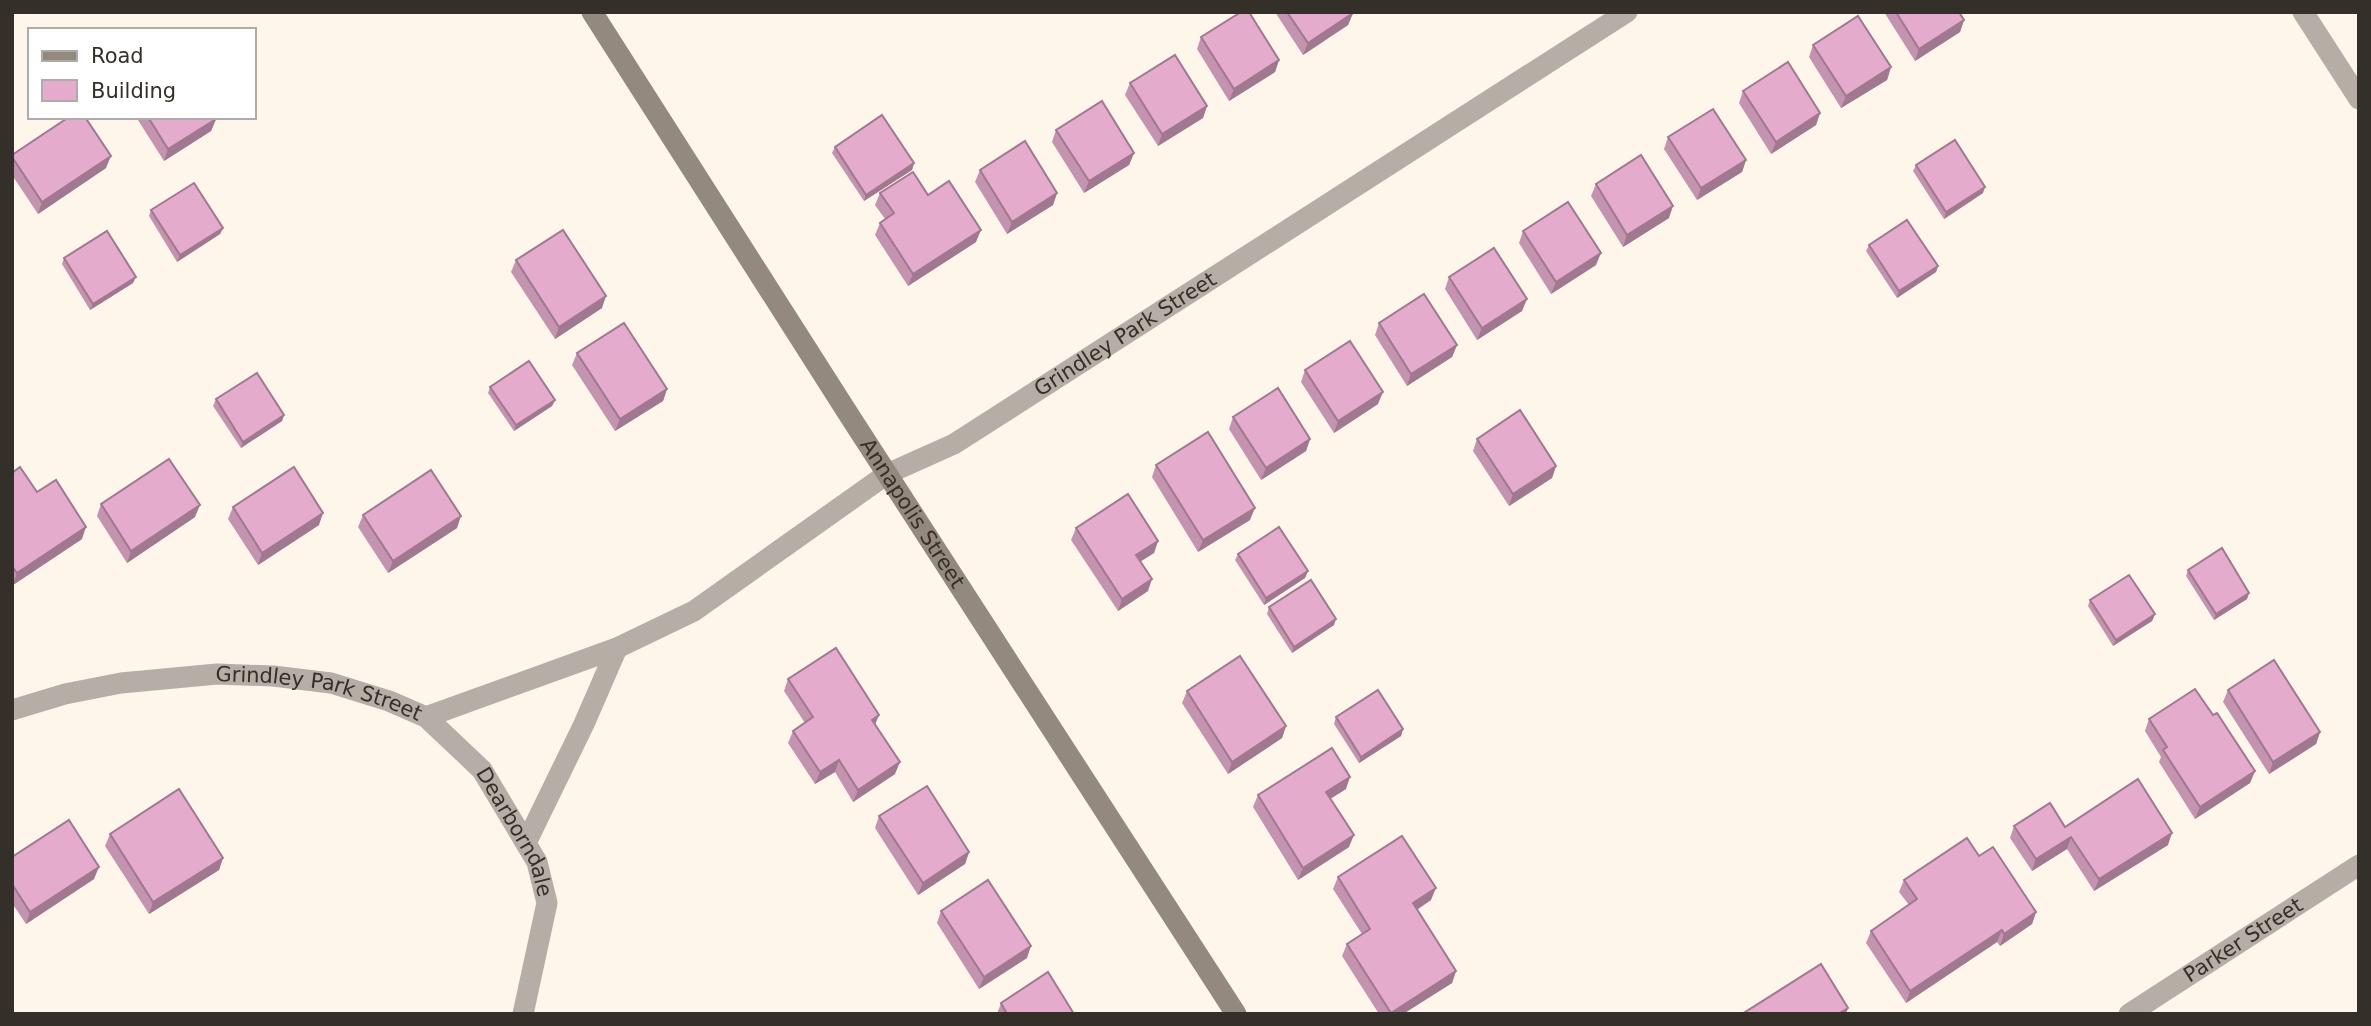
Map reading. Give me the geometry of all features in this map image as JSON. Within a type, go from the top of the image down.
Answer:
[{"type":"street","name":"Annapolis Street","points":[[592,12],[1236,1014]]},
{"type":"street","name":"Grindley Park Street","points":[[12,710],[65,694],[121,683],[216,674],[274,676],[331,683],[426,716],[617,648],[694,611],[887,474],[954,444],[1628,12]]},
{"type":"street","points":[[2303,12],[2359,99]]},
{"type":"street","points":[[526,843],[584,724],[617,648]]},
{"type":"street","name":"Dearborndale","points":[[426,716],[482,769],[537,862],[547,903],[523,1014]]},
{"type":"street","name":"Parker Street","points":[[2129,1014],[2359,865]]},
{"type":"building","points":[[1241,12],[1249,12],[1279,60],[1234,89],[1201,37]]},
{"type":"building","points":[[1287,12],[1352,12],[1353,13],[1308,43]]},
{"type":"building","points":[[1896,12],[1959,12],[1964,20],[1919,49]]},
{"type":"building","points":[[1858,16],[1891,67],[1846,96],[1813,45]]},
{"type":"building","points":[[1175,55],[1207,106],[1162,134],[1130,83]]},
{"type":"building","points":[[1788,62],[1820,113],[1776,142],[1743,91]]},
{"type":"building","points":[[1102,101],[1134,153],[1089,181],[1056,130]]},
{"type":"building","points":[[1713,109],[1746,160],[1701,188],[1668,137]]},
{"type":"building","points":[[882,115],[914,163],[866,195],[835,147]]},
{"type":"building","points":[[66,119],[86,119],[111,156],[42,202],[12,155]]},
{"type":"building","points":[[149,119],[216,119],[168,149]]},
{"type":"building","points":[[1955,140],[1985,187],[1946,212],[1916,165]]},
{"type":"building","points":[[1025,141],[1057,193],[1012,222],[980,170]]},
{"type":"building","points":[[1641,155],[1673,206],[1627,235],[1596,184]]},
{"type":"building","points":[[913,172],[928,195],[949,181],[981,230],[913,274],[880,223],[894,213],[880,193]]},
{"type":"building","points":[[194,183],[223,228],[180,255],[151,210]]},
{"type":"building","points":[[1568,202],[1601,253],[1556,282],[1523,231]]},
{"type":"building","points":[[1907,220],[1938,266],[1899,291],[1869,245]]},
{"type":"building","points":[[563,230],[606,296],[559,327],[516,260]]},
{"type":"building","points":[[107,231],[136,277],[93,304],[64,258]]},
{"type":"building","points":[[1494,248],[1527,299],[1482,328],[1449,277]]},
{"type":"building","points":[[1424,294],[1457,345],[1411,374],[1379,323]]},
{"type":"building","points":[[624,323],[667,389],[620,419],[577,353]]},
{"type":"building","points":[[1350,341],[1383,392],[1338,421],[1305,370]]},
{"type":"building","points":[[529,361],[555,400],[516,425],[490,387]]},
{"type":"building","points":[[257,373],[284,415],[243,442],[216,399]]},
{"type":"building","points":[[1278,388],[1310,439],[1266,468],[1233,417]]},
{"type":"building","points":[[1520,410],[1556,466],[1513,494],[1477,439]]},
{"type":"building","points":[[1208,432],[1255,508],[1203,540],[1156,465]]},
{"type":"building","points":[[169,459],[200,505],[131,551],[101,504]]},
{"type":"building","points":[[20,467],[37,492],[56,480],[86,527],[17,573],[12,566],[12,473]]},
{"type":"building","points":[[294,467],[323,513],[262,553],[233,507]]},
{"type":"building","points":[[431,470],[461,516],[393,561],[363,515]]},
{"type":"building","points":[[1128,494],[1158,541],[1136,555],[1152,579],[1122,599],[1076,528]]},
{"type":"building","points":[[1279,527],[1308,571],[1266,598],[1238,554]]},
{"type":"building","points":[[2222,548],[2249,593],[2216,614],[2188,570]]},
{"type":"building","points":[[2129,575],[2155,614],[2116,640],[2090,600]]},
{"type":"building","points":[[1311,580],[1336,619],[1294,647],[1269,607]]},
{"type":"building","points":[[836,648],[879,715],[872,720],[900,762],[858,790],[839,760],[820,772],[793,731],[813,717],[788,679]]},
{"type":"building","points":[[1240,656],[1286,726],[1232,762],[1187,691]]},
{"type":"building","points":[[2274,660],[2320,732],[2273,762],[2228,690]]},
{"type":"building","points":[[2195,689],[2213,715],[2217,713],[2255,771],[2200,807],[2163,750],[2167,747],[2149,719]]},
{"type":"building","points":[[1378,690],[1403,729],[1361,757],[1336,717]]},
{"type":"building","points":[[1332,748],[1350,777],[1326,792],[1354,835],[1303,868],[1258,795]]},
{"type":"building","points":[[2138,779],[2172,833],[2099,879],[2071,837],[2036,859],[2014,826],[2050,803],[2065,827]]},
{"type":"building","points":[[927,786],[969,852],[923,883],[879,816]]},
{"type":"building","points":[[179,789],[223,858],[153,902],[110,834]]},
{"type":"building","points":[[69,820],[99,867],[30,912],[12,884],[12,857]]},
{"type":"building","points":[[1402,836],[1436,888],[1413,903],[1456,971],[1391,1013],[1347,944],[1370,929],[1338,877]]},
{"type":"building","points":[[1967,838],[1979,856],[1993,847],[2036,912],[2004,934],[2002,930],[1910,991],[1871,931],[1917,899],[1904,880]]},
{"type":"building","points":[[988,880],[1031,946],[984,977],[941,911]]},
{"type":"building","points":[[1821,964],[1848,1008],[1838,1014],[1742,1014]]},
{"type":"building","points":[[1048,972],[1074,1014],[1007,1014],[1001,1003]]}]
